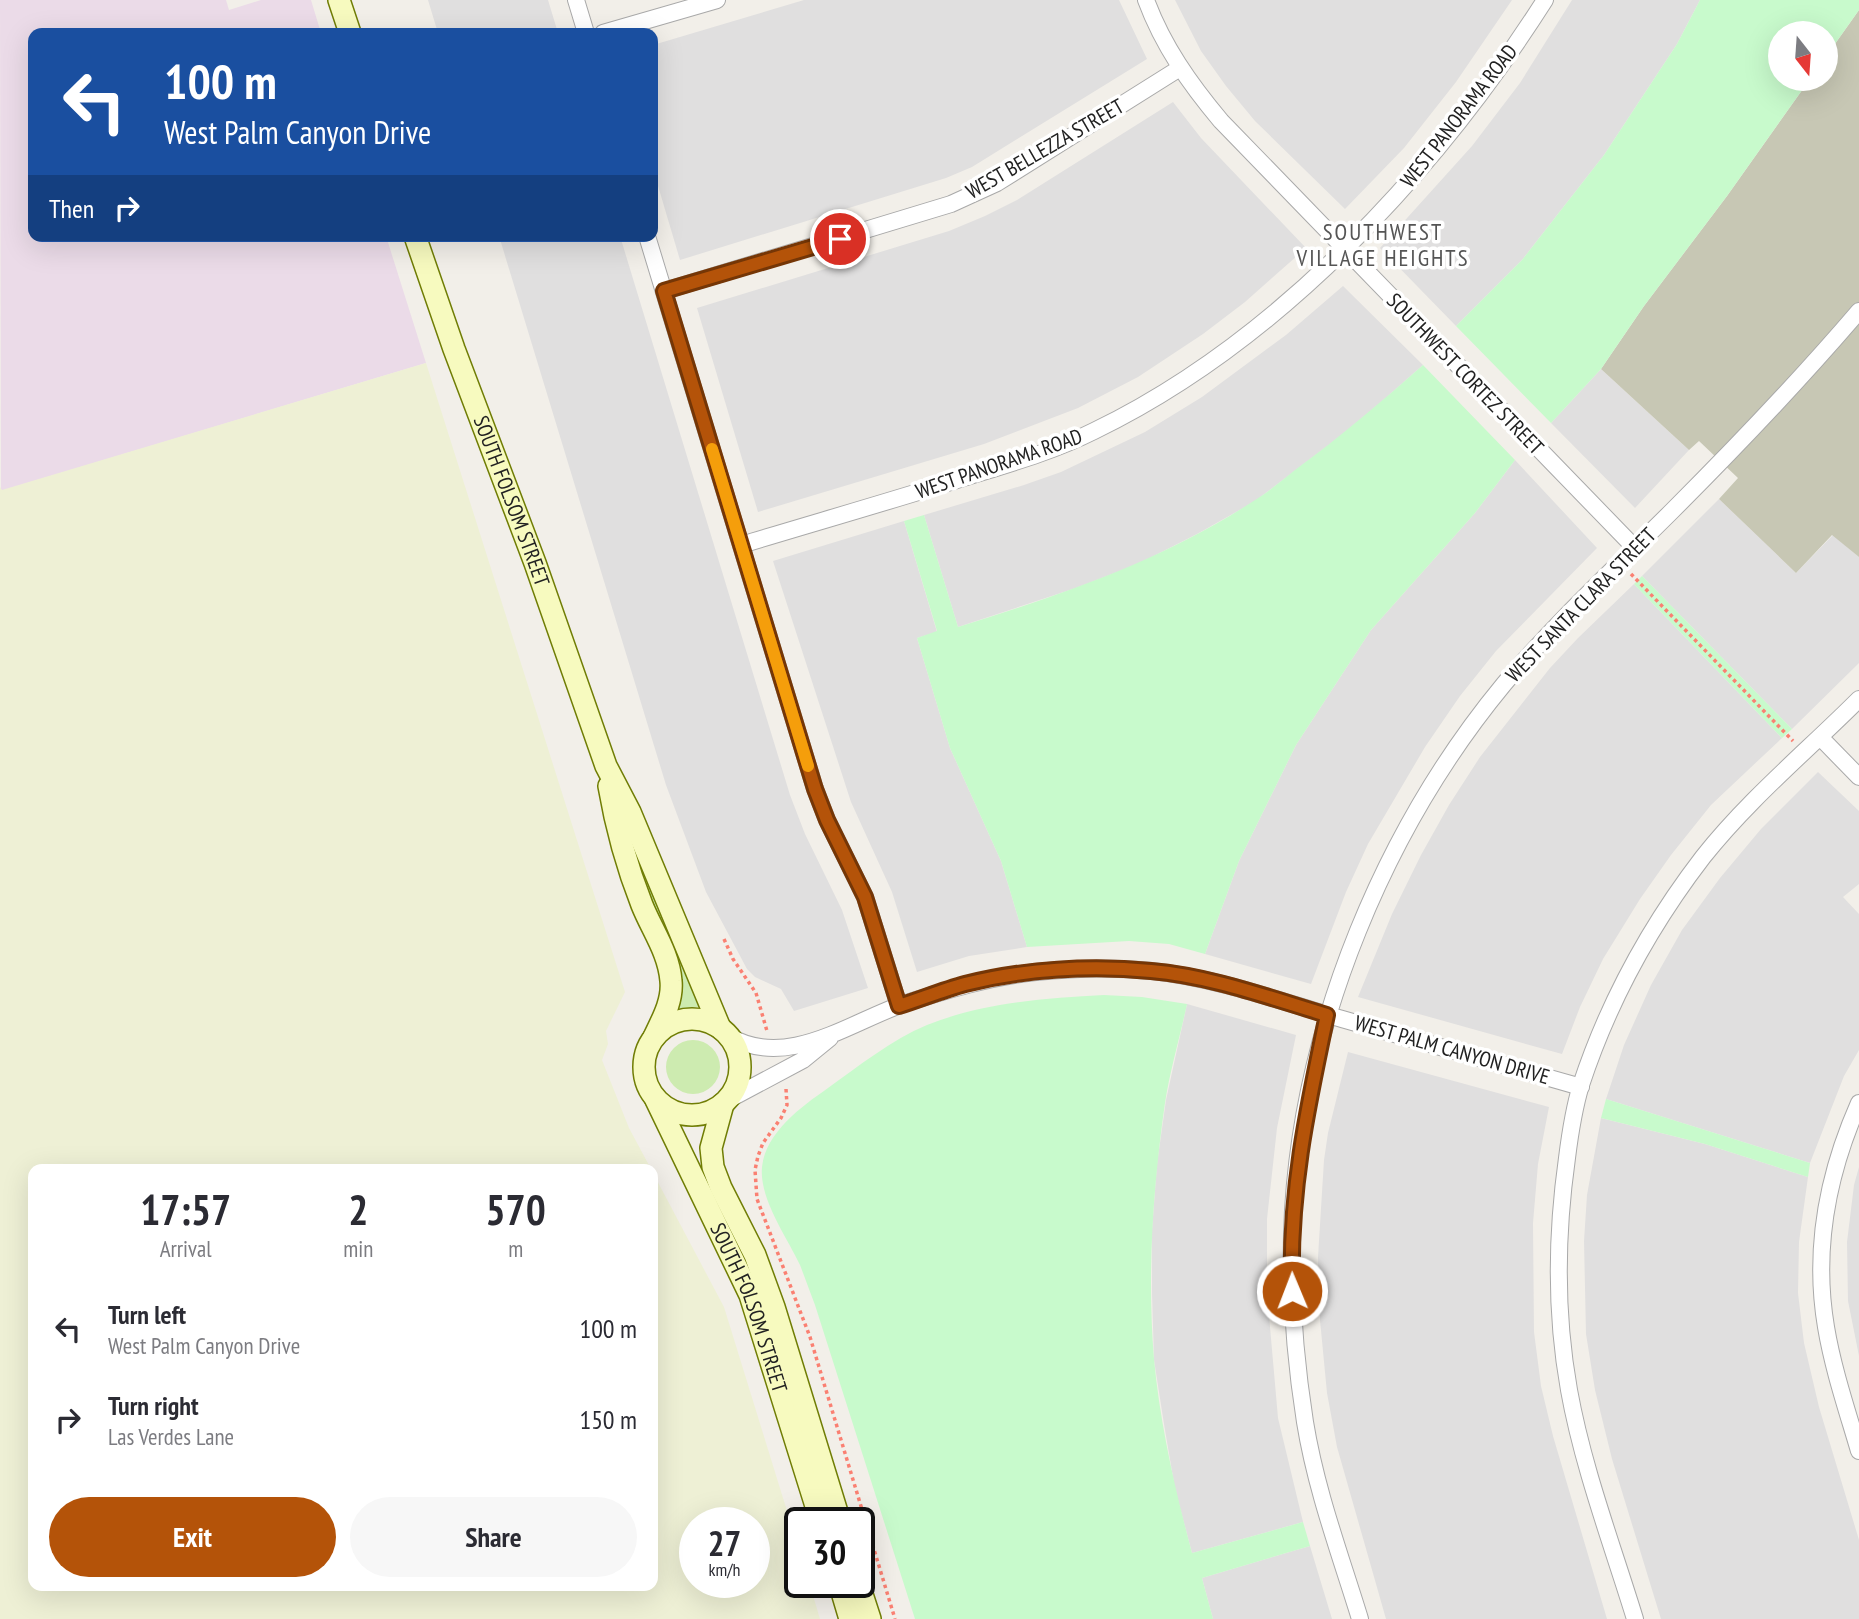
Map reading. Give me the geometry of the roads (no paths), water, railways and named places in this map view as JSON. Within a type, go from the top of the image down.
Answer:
[{"type":"street","points":[[339,0],[348,28]]},
{"type":"street","points":[[576,0],[584,28]]},
{"type":"street","points":[[620,28],[717,0]]},
{"type":"street","name":"SOUTHWEST CORTEZ STREET","points":[[1146,0],[1180,68],[1221,121],[1635,548]]},
{"type":"street","name":"WEST PANORAMA ROAD","points":[[741,545],[1043,453],[1140,408],[1194,374],[1247,336],[1344,249],[1414,176],[1468,111],[1545,0]]},
{"type":"street","name":"WEST BELLEZZA STREET","points":[[664,291],[951,204],[997,183],[1180,68]]},
{"type":"street","name":"SOUTH FOLSOM STREET","points":[[417,242],[606,766],[630,812],[725,1032]]},
{"type":"street","points":[[649,242],[815,789],[827,820],[865,897],[899,1006]]},
{"type":"street","name":"WEST SANTA CLARA STREET","points":[[1360,1619],[1316,1475],[1305,1424],[1293,1333],[1293,1208],[1303,1126],[1334,993],[1387,867],[1438,774],[1468,730],[1557,624],[1765,414],[1859,311]]},
{"type":"street","points":[[1635,1619],[1577,1430],[1559,1321],[1557,1264],[1562,1192],[1581,1087],[1625,979],[1655,925],[1703,857],[1750,803],[1859,699]]},
{"type":"street","points":[[1821,737],[1859,777]]},
{"type":"street","name":"SOUTH FOLSOM STREET","points":[[606,766],[614,819],[629,870],[670,968],[670,1000],[653,1038]]},
{"type":"street","name":"WEST PALM CANYON DRIVE","points":[[725,1032],[741,1044],[773,1049],[835,1035],[899,1006],[966,984],[1035,972],[1084,969],[1152,971],[1218,983],[1581,1087]]},
{"type":"street","points":[[692,1019],[707,1021],[725,1032],[736,1048],[740,1061],[740,1075],[726,1102],[711,1112],[681,1115],[656,1100],[647,1086],[643,1069],[653,1038],[677,1021],[692,1019]]},
{"type":"street","name":"WEST PALM CANYON DRIVE","points":[[726,1102],[803,1060],[835,1035]]},
{"type":"street","name":"SOUTH FOLSOM STREET","points":[[656,1100],[750,1295],[816,1507]]},
{"type":"street","name":"SOUTH FOLSOM STREET","points":[[726,1102],[713,1139],[713,1167],[755,1255],[774,1307],[835,1507]]},
{"type":"street","points":[[1859,1103],[1840,1151],[1825,1213],[1822,1290],[1834,1364],[1859,1451]]},
{"type":"street","points":[[844,1598],[850,1619]]},
{"type":"street","points":[[863,1598],[870,1619]]},
{"type":"district","name":"SOUTHWEST VILLAGE HEIGHTS","points":[[1383,245]]}]
